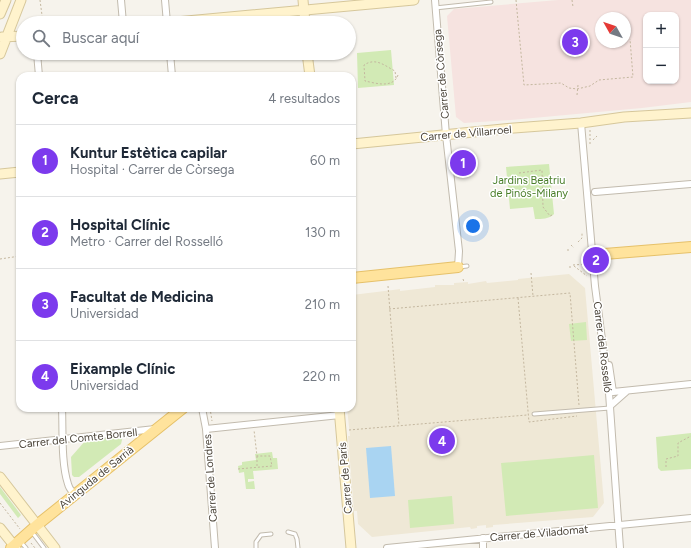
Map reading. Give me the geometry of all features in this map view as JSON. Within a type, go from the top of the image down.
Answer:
[{"type":"main road","points":[[592,255],[691,246]]},
{"type":"main road","points":[[356,278],[463,266]]},
{"type":"main road","name":"Avinguda de Sarrià","points":[[17,546],[34,528],[178,412]]},
{"type":"street","points":[[0,14],[6,0]]},
{"type":"street","points":[[0,54],[3,37],[21,0]]},
{"type":"street","points":[[121,0],[122,16]]},
{"type":"street","points":[[165,0],[166,16]]},
{"type":"street","points":[[303,0],[304,16]]},
{"type":"street","points":[[240,16],[414,0]]},
{"type":"street","name":"Carrer de Còrsega","points":[[434,0],[446,134],[459,251],[463,266]]},
{"type":"street","points":[[3,37],[16,36]]},
{"type":"street","points":[[38,60],[39,72]]},
{"type":"street","points":[[171,60],[172,72]]},
{"type":"street","points":[[308,60],[309,72]]},
{"type":"street","name":"Carrer de Villarroel","points":[[356,144],[446,134],[581,127],[624,117],[691,113]]},
{"type":"street","name":"Carrer del Rosselló","points":[[581,127],[595,289],[611,408],[620,548]]},
{"type":"street","points":[[0,174],[16,172]]},
{"type":"street","points":[[596,192],[691,184]]},
{"type":"street","points":[[609,365],[613,392],[611,408]]},
{"type":"street","points":[[613,392],[691,384]]},
{"type":"street","points":[[611,408],[627,390]]},
{"type":"street","points":[[62,412],[62,439],[68,484],[75,494]]},
{"type":"street","name":"Carrer de Londres","points":[[203,412],[206,429],[215,548]]},
{"type":"street","points":[[206,429],[333,412]]},
{"type":"street","name":"Carrer de París","points":[[340,412],[351,548]]},
{"type":"street","name":"Carrer del Comte Borrell","points":[[0,446],[156,429]]},
{"type":"street","points":[[0,477],[34,528],[55,548]]},
{"type":"street","name":"Carrer de Viladomat","points":[[387,548],[691,518]]},
{"type":"street","points":[[0,528],[17,546]]},
{"type":"street","points":[[482,538],[483,548]]},
{"type":"lane","points":[[435,8],[491,2]]},
{"type":"lane","points":[[534,414],[611,408]]},
{"type":"lane","points":[[34,528],[44,548]]},
{"type":"lane","points":[[288,532],[295,534],[298,548]]},
{"type":"lane","points":[[256,548],[256,542],[260,535],[271,534]]},
{"type":"path","points":[[40,0],[43,16]]},
{"type":"path","points":[[516,0],[524,85],[561,83],[569,88],[577,89],[590,86],[599,80],[633,77],[631,48]]},
{"type":"path","points":[[572,0],[573,7]]},
{"type":"path","points":[[396,78],[395,72],[376,61],[364,64],[364,80],[383,85],[392,82],[396,78],[398,75]]},
{"type":"path","points":[[576,95],[578,85]]},
{"type":"path","points":[[590,130],[591,146]]},
{"type":"path","points":[[593,140],[597,136]]},
{"type":"path","points":[[519,173],[542,170],[543,207],[550,216],[552,215]]},
{"type":"path","points":[[578,242],[582,238],[582,232]]},
{"type":"path","points":[[571,245],[574,248]]},
{"type":"path","points":[[0,258],[16,256]]},
{"type":"path","points":[[573,265],[590,279]]},
{"type":"path","points":[[530,273],[533,296]]},
{"type":"path","points":[[388,286],[400,426]]},
{"type":"path","points":[[389,309],[570,293],[580,416],[529,422],[518,298]]},
{"type":"path","points":[[346,431],[534,414]]},
{"type":"path","points":[[254,429],[257,468]]},
{"type":"path","points":[[666,467],[666,459],[678,456],[678,443],[691,436]]},
{"type":"path","points":[[238,469],[272,466],[270,456],[257,456]]},
{"type":"path","points":[[0,503],[20,528]]},
{"type":"path","points":[[31,542],[35,548]]},
{"type":"shaded area","points":[[558,0],[691,0],[691,102],[642,108],[464,123],[456,117],[447,16],[454,9]]},
{"type":"shaded area","points":[[569,274],[585,288],[604,503],[593,517],[493,525],[493,527],[486,528],[486,525],[477,526],[477,528],[471,529],[470,527],[372,537],[358,524],[357,511],[354,511],[348,436],[350,436],[347,412],[356,412],[356,294],[400,289],[400,291],[435,287],[435,285],[454,285],[454,283],[468,282],[468,284],[486,281],[487,283]]},
{"type":"green space","points":[[391,50],[394,85],[358,88],[357,53]]},
{"type":"green space","name":"Jardins Beatriu de Pinós-Milany","points":[[549,164],[554,214],[548,218],[535,219],[533,207],[510,209],[506,167]]},
{"type":"green space","points":[[586,322],[587,340],[571,341],[569,324]]},
{"type":"green space","points":[[691,433],[691,469],[661,471],[658,468],[656,437]]},
{"type":"green space","points":[[118,436],[121,437],[121,444],[79,477],[74,477],[72,475],[71,457],[86,440]]},
{"type":"green space","points":[[272,452],[273,458],[277,458],[278,469],[253,471],[254,479],[248,479],[248,482],[254,481],[255,489],[246,489],[244,472],[239,473],[238,466],[242,465],[242,462],[256,460],[255,454]]},
{"type":"green space","points":[[594,455],[598,508],[506,516],[501,463]]},
{"type":"green space","points":[[0,487],[21,515],[18,518],[0,494]]},
{"type":"green space","points":[[452,496],[454,524],[410,528],[408,500]]},
{"type":"water","points":[[391,446],[395,496],[370,498],[366,448]]},
{"type":"place","name":"Facultat de Medicina","points":[[575,42]]},
{"type":"place","name":"Kuntur Estètica capilar","points":[[463,163]]},
{"type":"place","name":"Hospital Clínic","points":[[596,260]]},
{"type":"place","name":"Eixample Clínic","points":[[442,441]]}]
